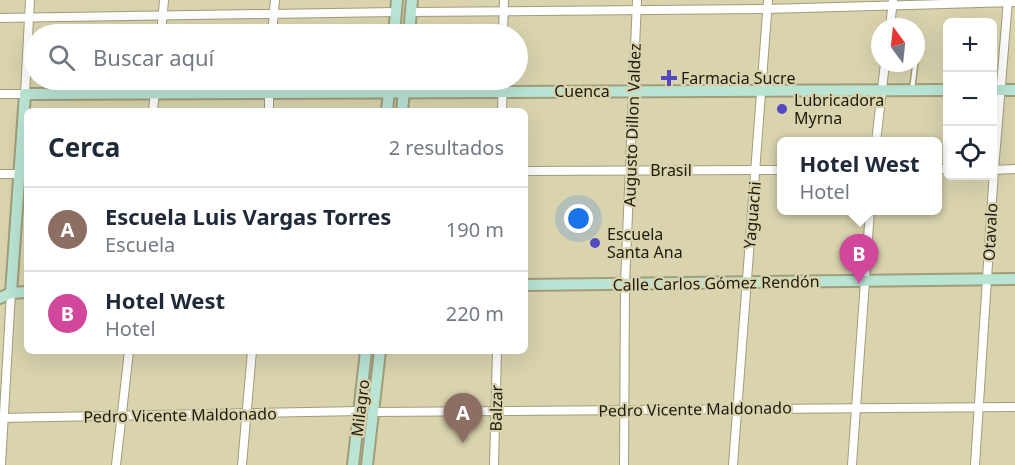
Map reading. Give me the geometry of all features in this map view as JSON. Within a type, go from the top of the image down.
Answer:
[{"type":"main road","points":[[395,24],[397,0]]},
{"type":"main road","points":[[410,24],[412,0]]},
{"type":"main road","name":"Cuenca","points":[[528,86],[632,91],[943,90]]},
{"type":"main road","name":"Cuenca","points":[[25,94],[269,95],[389,92],[394,90]]},
{"type":"main road","points":[[402,108],[404,90]]},
{"type":"main road","points":[[997,90],[1015,90]]},
{"type":"main road","points":[[387,108],[389,92]]},
{"type":"main road","points":[[25,94],[25,108]]},
{"type":"main road","points":[[11,293],[23,174],[24,134]]},
{"type":"main road","name":"Calle Carlos Gómez Rendón","points":[[528,285],[1015,279]]},
{"type":"main road","points":[[0,287],[11,293]]},
{"type":"main road","points":[[0,298],[11,293],[24,292]]},
{"type":"main road","name":"Milagro","points":[[353,465],[366,354]]},
{"type":"main road","name":"Milagro","points":[[367,465],[380,354]]},
{"type":"street","points":[[29,24],[30,0]]},
{"type":"street","points":[[161,24],[164,0]]},
{"type":"street","points":[[273,24],[275,0]]},
{"type":"street","points":[[503,24],[504,0]]},
{"type":"street","name":"Yaguachi","points":[[733,465],[768,0]]},
{"type":"street","points":[[411,12],[637,4],[767,9],[892,3],[1010,1]]},
{"type":"street","name":"Otavalo","points":[[997,90],[1010,1]]},
{"type":"street","points":[[891,18],[892,3]]},
{"type":"street","name":"Augusto Dillon Valdez","points":[[624,465],[625,284],[637,4]]},
{"type":"street","points":[[0,18],[396,12]]},
{"type":"street","points":[[876,137],[884,72]]},
{"type":"street","points":[[25,90],[25,94]]},
{"type":"street","points":[[153,108],[155,90]]},
{"type":"street","points":[[269,90],[269,108]]},
{"type":"street","points":[[502,108],[503,90]]},
{"type":"street","name":"Cuenca","points":[[0,94],[25,94]]},
{"type":"street","points":[[997,170],[1015,169]]},
{"type":"street","name":"Brasil","points":[[528,171],[777,170]]},
{"type":"street","points":[[0,174],[23,174]]},
{"type":"street","name":"Otavalo","points":[[975,465],[993,180]]},
{"type":"street","points":[[852,465],[870,215]]},
{"type":"street","points":[[1,465],[11,293]]},
{"type":"street","points":[[116,465],[129,354]]},
{"type":"street","points":[[242,465],[252,354]]},
{"type":"street","name":"Balzar","points":[[494,465],[497,354]]},
{"type":"street","name":"Pedro Vicente Maldonado","points":[[374,412],[1015,407]]},
{"type":"street","name":"Pedro Vicente Maldonado","points":[[2,418],[360,411]]},
{"type":"lane","points":[[912,91],[914,72]]},
{"type":"place","name":"Farmacia Sucre","points":[[669,78]]},
{"type":"place","name":"Lubricadora Myrna","points":[[782,109]]},
{"type":"place","name":"Escuela Santa Ana","points":[[595,243]]},
{"type":"place","name":"Hotel West","points":[[859,284]]},
{"type":"place","name":"Escuela Luis Vargas Torres","points":[[463,443]]}]
